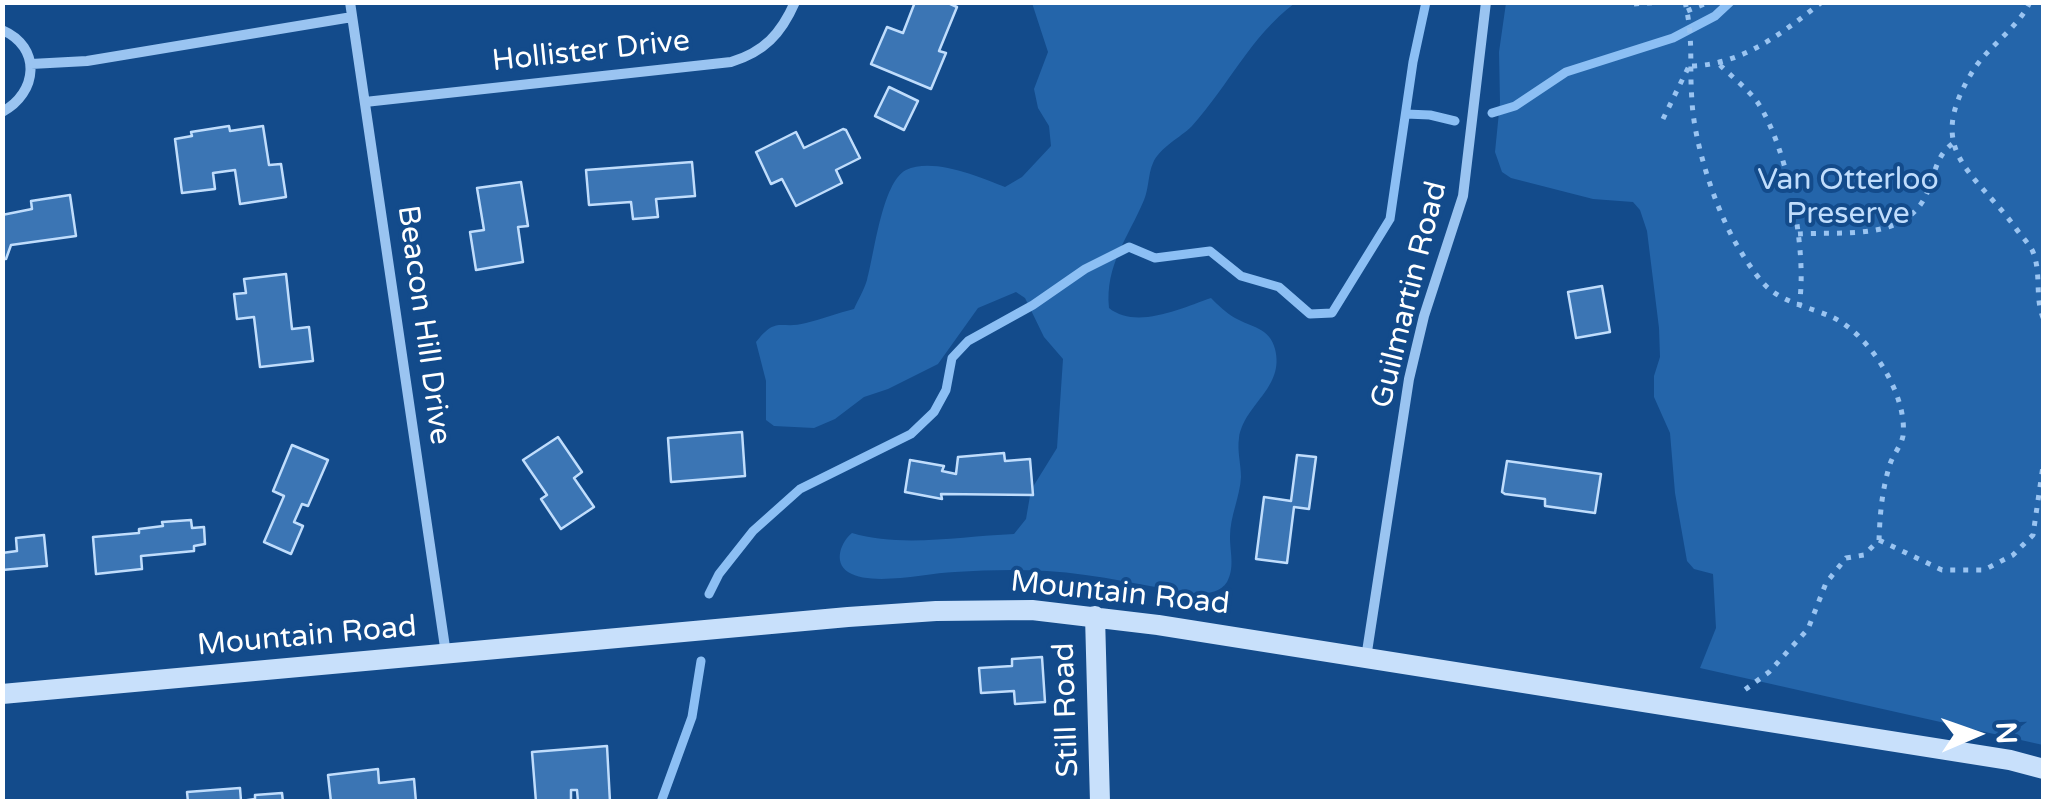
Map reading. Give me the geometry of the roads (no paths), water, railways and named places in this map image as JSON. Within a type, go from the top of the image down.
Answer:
[{"type":"main road","name":"Mountain Road","points":[[2,694],[936,611],[1032,610],[1095,616],[1366,658],[2044,768]]},
{"type":"main road","name":"Still Road","points":[[1095,616],[1100,802]]},
{"type":"street","name":"Beacon Hill Drive","points":[[350,2],[446,654]]},
{"type":"street","name":"Hollister Drive","points":[[365,102],[731,62],[754,55],[769,44],[795,2]]},
{"type":"street","name":"Guilmartin Road","points":[[1366,658],[1410,379],[1424,316],[1464,196],[1486,2]]},
{"type":"street","points":[[31,64],[86,61],[352,16]]},
{"type":"street","points":[[2,30],[19,40],[31,64],[31,80],[25,94],[2,112]]},
{"type":"waterway","points":[[709,594],[719,574],[753,531],[800,489],[911,434],[934,412],[946,390],[952,358],[968,341],[1033,305],[1085,269],[1129,247],[1155,258],[1210,251],[1241,276],[1279,287],[1310,314],[1332,313],[1390,219],[1413,62],[1426,2]]},
{"type":"waterway","points":[[1492,113],[1515,106],[1566,72],[1673,38],[1715,16],[1730,2]]},
{"type":"waterway","points":[[1406,114],[1455,121]]},
{"type":"waterway","points":[[661,802],[692,717],[701,661]]},
{"type":"park label","name":"Van Otterloo Preserve","points":[[1848,198]]}]
